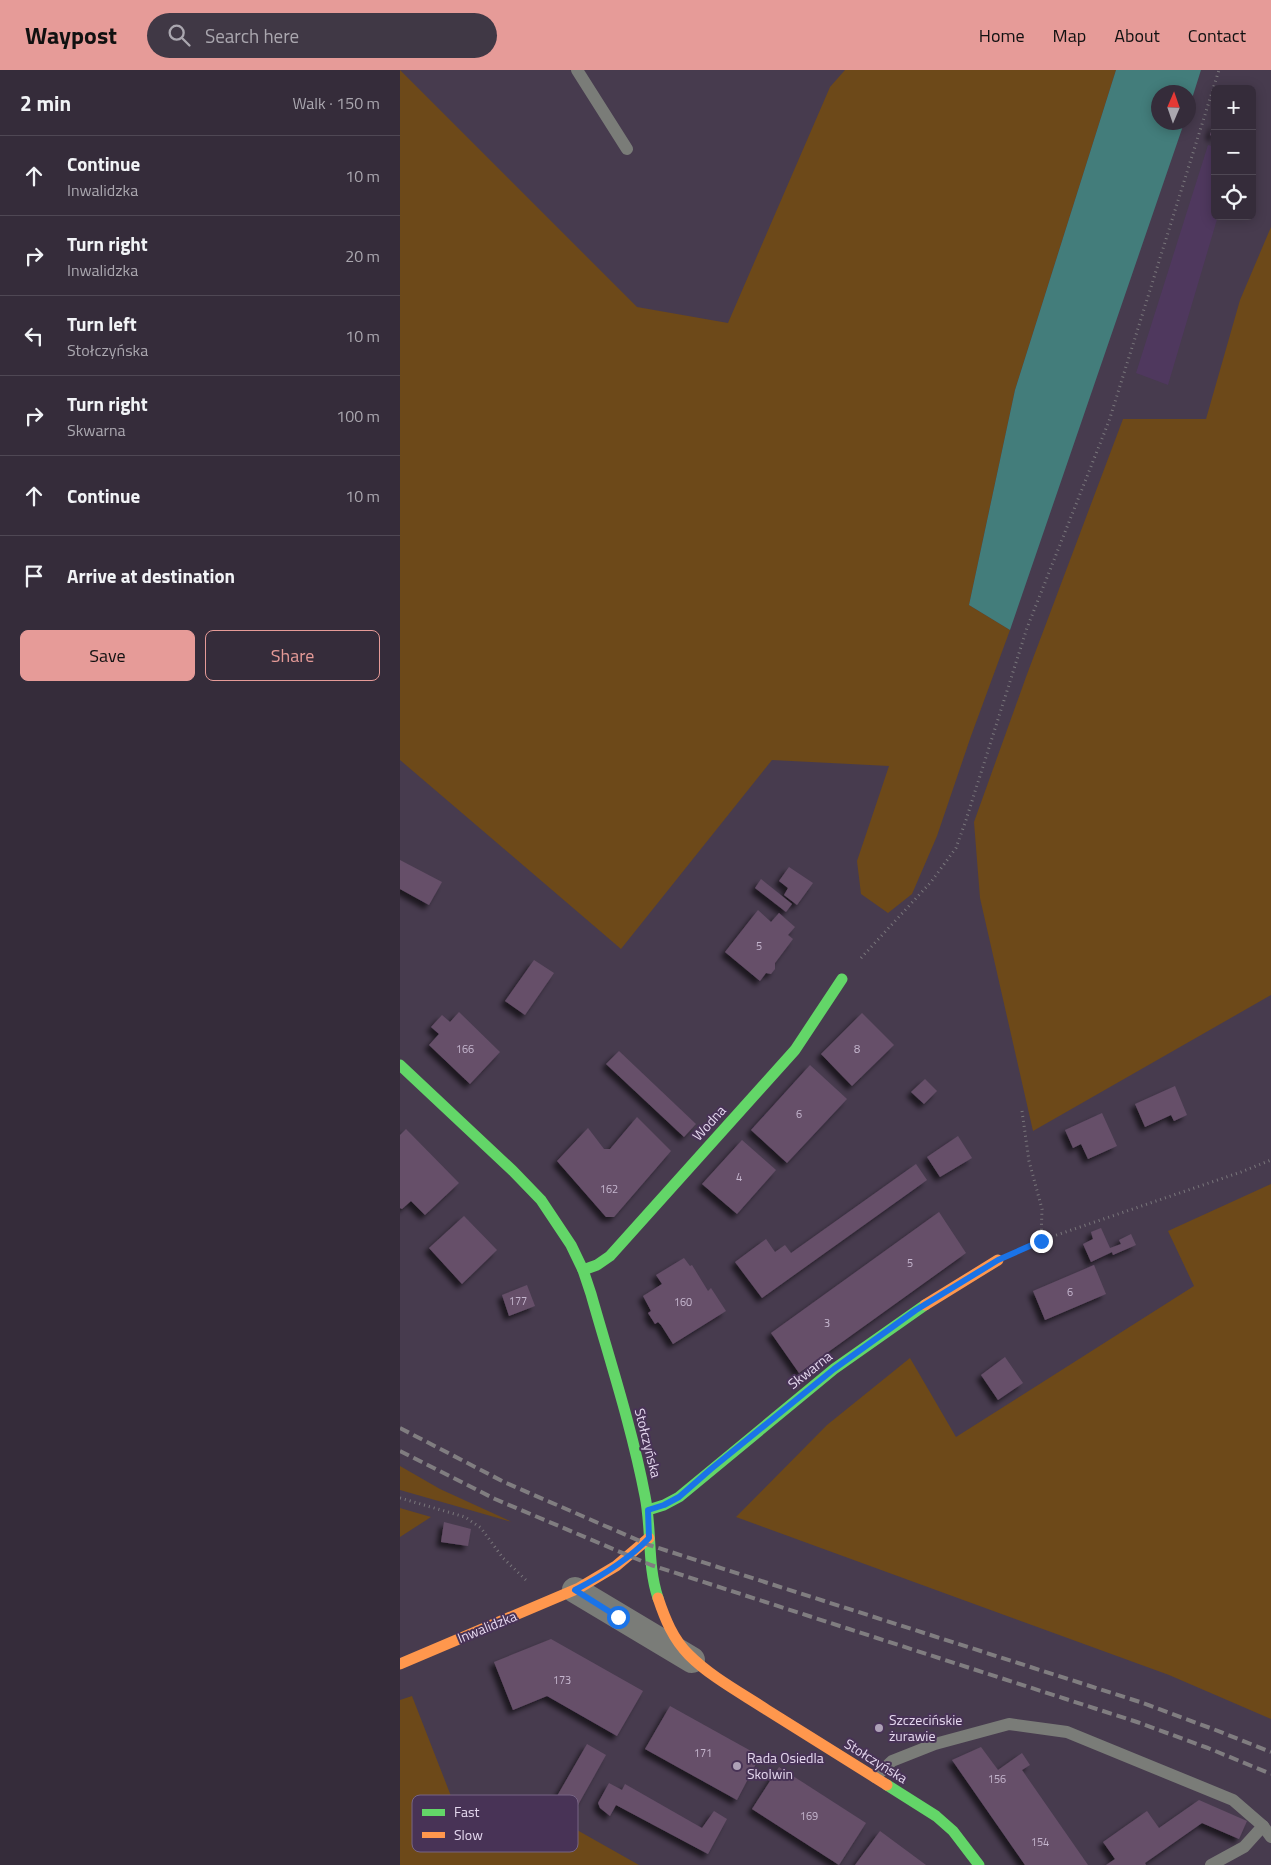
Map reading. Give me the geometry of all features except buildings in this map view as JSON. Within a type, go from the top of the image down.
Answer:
[{"type":"street","name":"Wodna","points":[[583,1270],[597,1265],[610,1256],[795,1050],[842,979]]},
{"type":"street","name":"Stołczyńska","points":[[400,1065],[530,1188],[564,1232],[583,1270],[639,1465],[648,1510],[653,1580],[665,1620],[680,1644],[703,1667],[748,1698],[875,1777],[944,1823],[962,1841],[979,1865]]},
{"type":"street","name":"Skwarna","points":[[648,1510],[664,1505],[679,1497],[834,1369],[916,1310],[998,1260]]},
{"type":"street","name":"Inwalidzka","points":[[400,1664],[575,1590],[623,1561],[649,1538]]},
{"type":"street","points":[[575,1590],[703,1667]]},
{"type":"lane","points":[[577,70],[628,149]]},
{"type":"lane","points":[[875,1777],[892,1761],[935,1744],[1009,1724],[1067,1732],[1233,1800],[1263,1826],[1271,1837]]},
{"type":"lane","points":[[1211,1865],[1244,1847],[1263,1826]]},
{"type":"path","points":[[842,979],[931,882],[956,848],[1027,628],[1109,421],[1219,70]]},
{"type":"path","points":[[1022,1111],[1029,1161],[1042,1209],[1041,1241]]},
{"type":"path","points":[[998,1260],[1041,1241],[1271,1160]]},
{"type":"path","points":[[400,1498],[465,1517],[481,1528],[503,1558],[548,1603]]},
{"type":"shaded area","points":[[400,70],[637,307],[728,323],[830,87],[845,70],[1116,70],[1015,390],[969,605],[1010,630],[937,836],[912,894],[888,913],[861,894],[857,861],[889,766],[772,760],[621,949],[400,760]]},
{"type":"shaded area","points":[[1116,70],[1201,70],[1196,86],[1151,85],[1151,130],[1182,130],[1010,630],[969,605],[1015,390]]},
{"type":"shaded area","points":[[1208,145],[1211,146],[1211,220],[1217,220],[1168,385],[1136,373]]},
{"type":"shaded area","points":[[1271,227],[1271,995],[1033,1131],[980,898],[974,822],[1026,677],[1123,419],[1206,419],[1240,300]]},
{"type":"shaded area","points":[[1271,1184],[1271,1719],[1169,1675],[736,1517],[827,1425],[910,1358],[956,1437],[1194,1286],[1168,1231]]},
{"type":"shaded area","points":[[400,1466],[440,1489],[512,1522],[400,1490]]},
{"type":"shaded area","points":[[400,1508],[431,1517],[400,1537]]},
{"type":"shaded area","points":[[412,1696],[451,1795],[412,1795],[412,1852],[578,1852],[578,1831],[639,1865],[400,1865],[400,1700]]},
{"type":"railway","points":[[400,1428],[504,1482],[649,1545],[1140,1702],[1271,1752]]},
{"type":"railway","points":[[400,1451],[495,1499],[651,1565],[1137,1722],[1271,1774]]},
{"type":"traffic: fast","points":[[583,1270],[597,1265],[610,1256],[795,1050],[842,979]]},
{"type":"traffic: fast","points":[[400,1065],[513,1171],[541,1200],[571,1245],[583,1270],[591,1294],[634,1445],[647,1509],[652,1573],[658,1598]]},
{"type":"traffic: fast","points":[[648,1510],[664,1505],[679,1497],[834,1369],[925,1305]]},
{"type":"traffic: fast","points":[[887,1785],[936,1816],[953,1831],[979,1865]]},
{"type":"traffic: slow","points":[[925,1305],[998,1260]]},
{"type":"traffic: slow","points":[[400,1664],[579,1588],[616,1566],[649,1538]]},
{"type":"traffic: slow","points":[[658,1598],[674,1635],[683,1649],[698,1663],[727,1684],[887,1785]]},
{"type":"place","name":"Szczecińskie żurawie","points":[[879,1728]]},
{"type":"place","name":"Rada Osiedla Skolwin","points":[[737,1766]]},
{"type":"route","points":[[618,1617],[575,1590],[611,1569],[649,1538],[648,1510],[664,1505],[679,1497],[834,1369],[916,1310],[998,1260],[1041,1241]]}]
